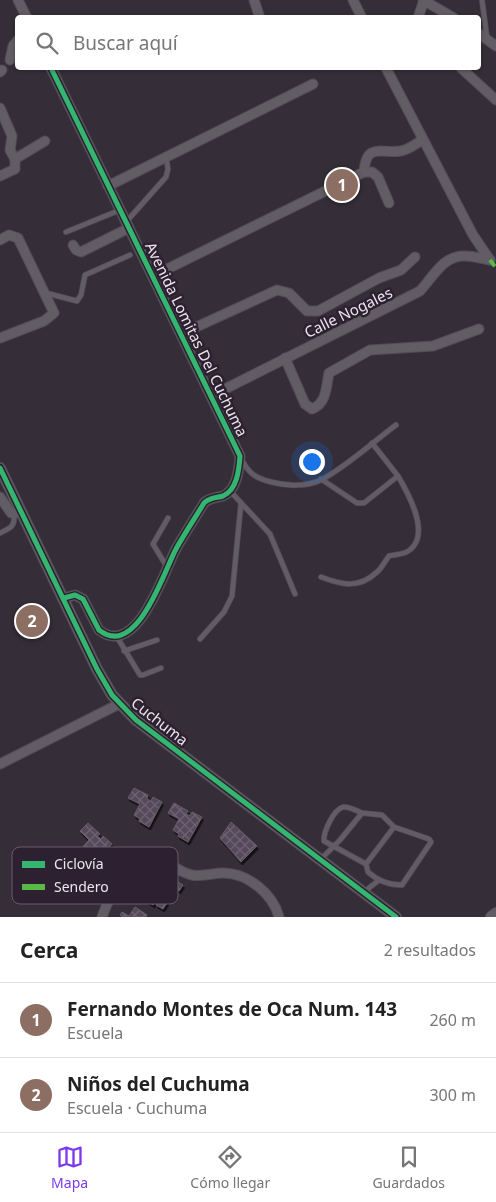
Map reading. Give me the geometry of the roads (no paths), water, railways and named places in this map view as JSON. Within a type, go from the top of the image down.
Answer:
[{"type":"street","points":[[18,0],[26,15]]},
{"type":"street","points":[[254,0],[259,15]]},
{"type":"street","points":[[353,0],[360,15]]},
{"type":"street","points":[[419,15],[424,0],[449,15]]},
{"type":"street","points":[[481,34],[496,46]]},
{"type":"street","points":[[10,60],[12,46],[15,43]]},
{"type":"street","name":"Avenida Lomitas Del Cuchuma","points":[[52,70],[240,456],[234,485],[230,491]]},
{"type":"street","points":[[364,172],[365,162],[370,154],[376,150],[402,151],[422,140],[387,70]]},
{"type":"street","points":[[462,70],[496,100]]},
{"type":"street","points":[[108,186],[313,84]]},
{"type":"street","points":[[0,108],[12,136],[10,150],[15,160],[15,169],[0,176]]},
{"type":"street","name":"Calle Nogales","points":[[211,396],[420,291],[438,266],[466,255],[490,260],[473,235],[422,140]]},
{"type":"street","points":[[15,160],[45,141]]},
{"type":"street","points":[[153,276],[364,172],[372,172],[378,177],[390,204]]},
{"type":"street","points":[[73,245],[76,250],[81,252],[128,225]]},
{"type":"street","points":[[0,240],[8,235],[18,238],[53,307],[52,316],[0,338]]},
{"type":"street","points":[[181,334],[277,290],[289,293],[307,311],[318,310],[379,278],[401,270],[415,257]]},
{"type":"street","points":[[285,358],[305,404],[312,409],[318,406],[324,399],[329,373],[370,350],[433,346],[479,329]]},
{"type":"street","name":"Cuchuma","points":[[0,468],[18,514],[64,598],[96,669],[119,704],[136,720],[396,917]]},
{"type":"street","points":[[64,598],[75,595],[81,597],[99,630],[108,636],[117,637],[135,624],[148,608],[176,549],[204,502],[230,491]]},
{"type":"street","points":[[0,497],[18,514]]},
{"type":"street","points":[[0,764],[119,704]]},
{"type":"street","points":[[178,869],[191,875],[230,873],[242,877],[259,888],[272,900],[279,917]]},
{"type":"street","points":[[102,917],[107,904]]},
{"type":"street","points":[[491,917],[496,912]]},
{"type":"lane","points":[[482,0],[488,40]]},
{"type":"lane","points":[[128,225],[166,177],[168,169],[166,157]]},
{"type":"lane","points":[[66,232],[120,210]]},
{"type":"lane","points":[[46,294],[77,301],[81,295],[84,275],[130,255]]},
{"type":"lane","points":[[240,456],[250,474],[267,481],[289,485],[321,479],[396,425]]},
{"type":"lane","points":[[321,577],[342,585],[350,585],[366,580],[379,571],[389,556],[411,550],[418,540],[417,520],[413,502],[398,476],[372,443]]},
{"type":"lane","points":[[321,479],[361,504],[398,476]]},
{"type":"lane","points":[[230,491],[270,534],[295,594]]},
{"type":"lane","points":[[200,639],[224,612],[232,596],[241,503]]},
{"type":"lane","points":[[0,533],[12,527],[18,514]]},
{"type":"lane","points":[[168,518],[152,544],[168,568]]},
{"type":"lane","points":[[117,637],[140,674],[143,675],[161,668]]},
{"type":"lane","points":[[124,651],[157,640]]},
{"type":"lane","points":[[343,807],[362,813],[382,815],[394,827],[429,839],[431,842],[402,885],[392,885],[379,880],[368,872],[366,864],[324,841],[323,835],[337,810],[343,807]]},
{"type":"lane","points":[[320,859],[334,846],[362,813]]},
{"type":"lane","points":[[366,864],[394,827]]},
{"type":"lane","points":[[364,892],[379,880]]},
{"type":"place","name":"Fernando Montes de Oca Num. 143","points":[[342,185]]},
{"type":"place","name":"Niños del Cuchuma","points":[[32,621]]}]
